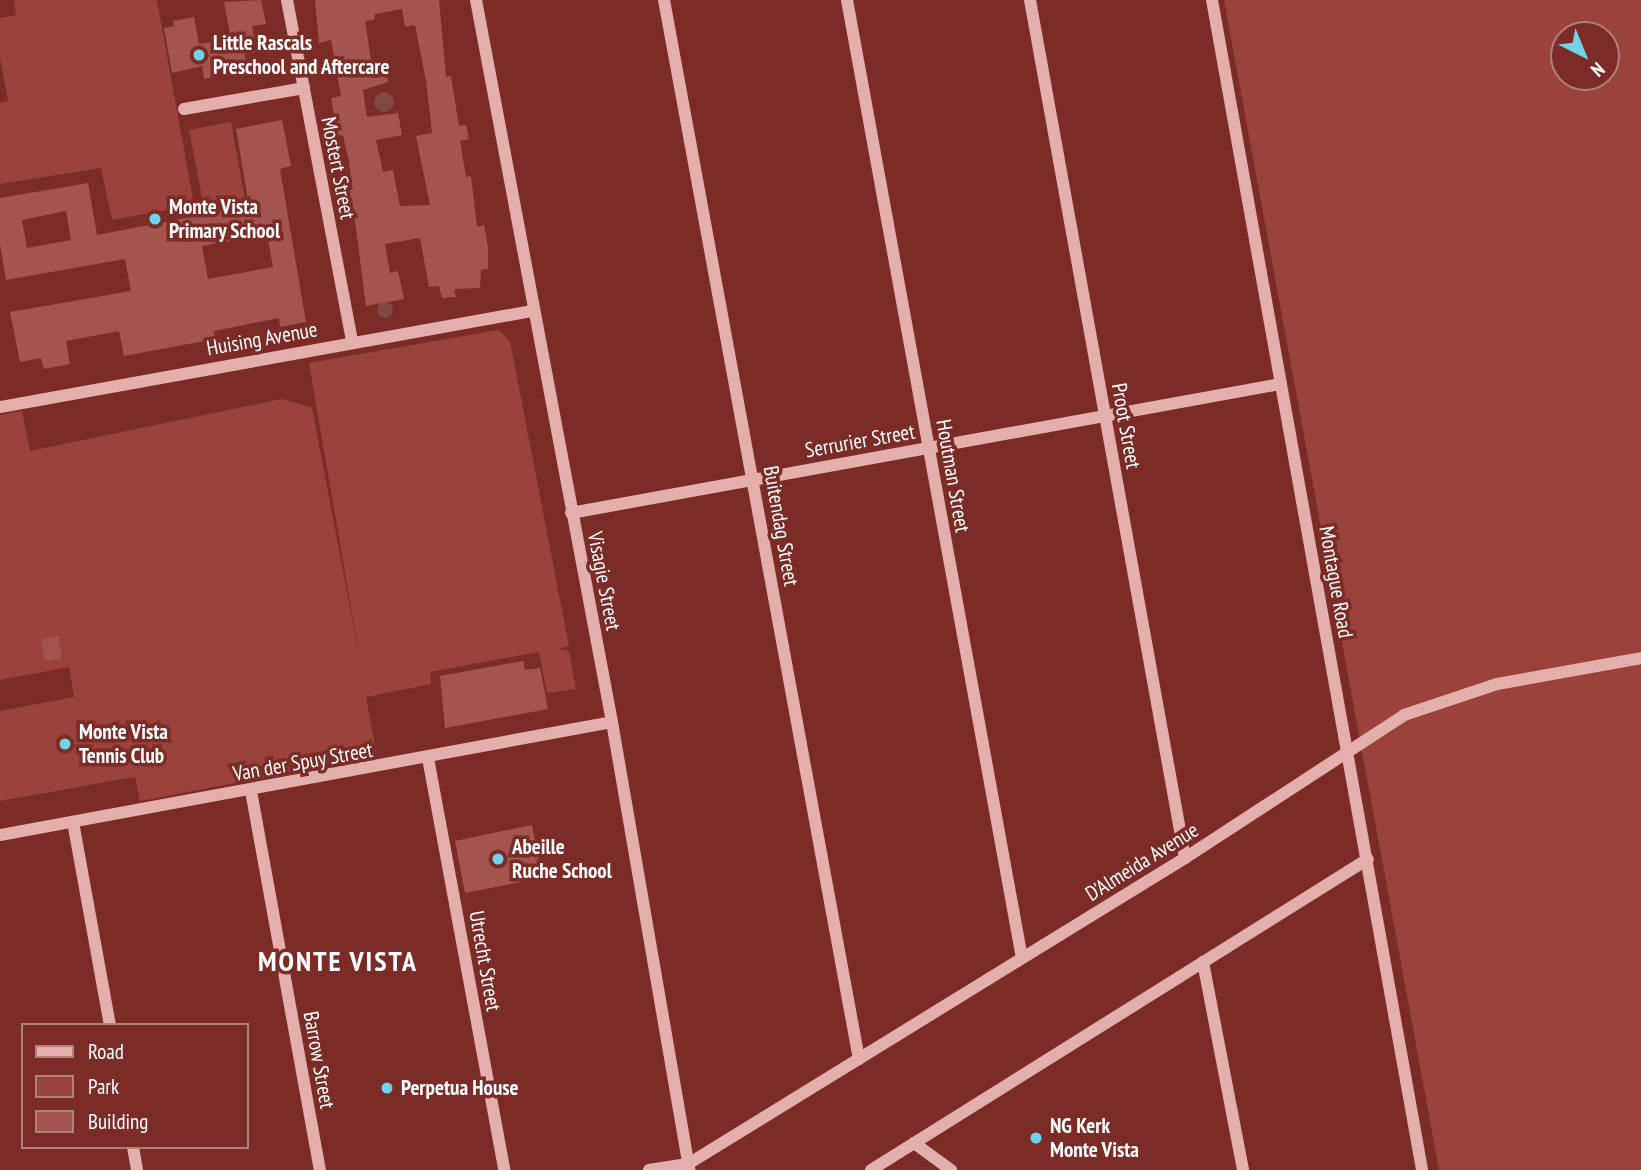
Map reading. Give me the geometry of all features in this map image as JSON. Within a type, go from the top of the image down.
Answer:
[{"type":"street","name":"Mostert Street","points":[[287,0],[352,342]]},
{"type":"street","name":"Visagie Street","points":[[475,0],[612,722],[689,1167]]},
{"type":"street","name":"Buitendag Street","points":[[664,0],[859,1059]]},
{"type":"street","name":"Houtman Street","points":[[847,0],[1022,958]]},
{"type":"street","name":"Proot Street","points":[[1030,0],[1185,858]]},
{"type":"street","name":"Montague Road","points":[[1212,0],[1422,1170]]},
{"type":"street","points":[[184,109],[304,88]]},
{"type":"street","name":"Huising Avenue","points":[[7,406],[532,311]]},
{"type":"street","name":"Serrurier Street","points":[[571,513],[1280,384]]},
{"type":"street","points":[[0,394],[7,406]]},
{"type":"street","name":"D'Almeida Avenue","points":[[689,1167],[1185,858],[1348,753],[1391,722],[1444,699],[1497,684],[1641,658]]},
{"type":"street","name":"Van der Spuy Street","points":[[0,835],[251,791],[612,722]]},
{"type":"street","name":"Utrecht Street","points":[[428,758],[504,1170]]},
{"type":"street","name":"Barrow Street","points":[[251,791],[320,1170]]},
{"type":"street","points":[[73,822],[110,1023]]},
{"type":"street","points":[[871,1170],[1368,859]]},
{"type":"street","points":[[1203,962],[1242,1170]]},
{"type":"street","points":[[915,1143],[951,1170]]},
{"type":"street","points":[[133,1149],[137,1170]]},
{"type":"street","points":[[649,1170],[689,1167]]},
{"type":"green space","points":[[14,0],[157,0],[194,205],[112,220],[101,168],[0,184],[0,103],[8,101],[0,58],[0,18],[16,15]]},
{"type":"green space","points":[[1224,0],[1641,0],[1641,1170],[1439,1170]]},
{"type":"green space","points":[[231,122],[246,205],[205,213],[189,130]]},
{"type":"green space","points":[[498,330],[510,341],[569,646],[558,649],[569,651],[576,689],[547,693],[539,652],[430,672],[431,684],[366,697],[377,756],[140,801],[135,777],[0,801],[0,711],[74,697],[69,667],[0,680],[0,415],[22,411],[30,451],[282,399],[312,408],[360,660],[309,363]]},
{"type":"shaded area","points":[[384,92],[391,95],[394,102],[391,109],[384,112],[377,109],[374,102],[377,95]]},
{"type":"shaded area","points":[[382,302],[388,302],[393,310],[391,316],[382,318],[377,313],[377,307]]},
{"type":"building","points":[[261,0],[266,24],[252,26],[256,52],[244,54],[246,60],[220,65],[222,75],[204,79],[202,66],[172,73],[164,28],[174,26],[173,21],[194,17],[199,44],[231,39],[224,2]]},
{"type":"building","points":[[315,0],[439,0],[446,77],[451,76],[459,126],[466,125],[469,139],[460,141],[466,177],[471,176],[477,227],[484,225],[488,247],[488,269],[481,270],[480,288],[454,289],[456,297],[442,298],[439,286],[429,287],[420,238],[385,244],[390,273],[398,271],[404,299],[366,306],[352,198],[345,200],[342,188],[352,186],[343,135],[338,136],[331,98],[341,96],[331,40],[319,43]],"holes":[[[402,9],[405,27],[415,25],[426,81],[432,133],[416,136],[430,205],[400,206],[393,170],[383,172],[376,140],[402,135],[398,113],[367,117],[363,90],[388,82],[386,69],[373,72],[365,21],[374,20],[375,14]]]},
{"type":"building","name":"Monte Vista Primary School","points":[[282,120],[291,166],[280,169],[306,322],[280,327],[279,318],[214,331],[215,339],[124,356],[119,331],[66,341],[70,364],[44,369],[41,358],[20,362],[10,312],[131,291],[125,259],[6,280],[0,244],[0,198],[88,183],[97,235],[249,206],[236,129]],"holes":[[[66,211],[71,240],[27,248],[22,220]],[[267,234],[273,267],[208,279],[202,246]]]},
{"type":"building","points":[[58,636],[62,659],[45,661],[41,640]]},
{"type":"building","points":[[523,661],[525,670],[540,668],[548,709],[445,728],[440,676]]},
{"type":"building","name":"Abeille Ruche School","points":[[532,825],[542,878],[465,893],[455,841]]},
{"type":"place","name":"Little Rascals Preschool and Aftercare","points":[[199,55]]},
{"type":"place","name":"Monte Vista Primary School","points":[[155,219]]},
{"type":"place","name":"Monte Vista Tennis Club","points":[[65,744]]},
{"type":"place","name":"Abeille Ruche School","points":[[498,859]]},
{"type":"place","name":"Perpetua House","points":[[387,1088]]},
{"type":"place","name":"NG Kerk Monte Vista","points":[[1036,1138]]},
{"type":"district","name":"MONTE VISTA","points":[[338,961]]}]
